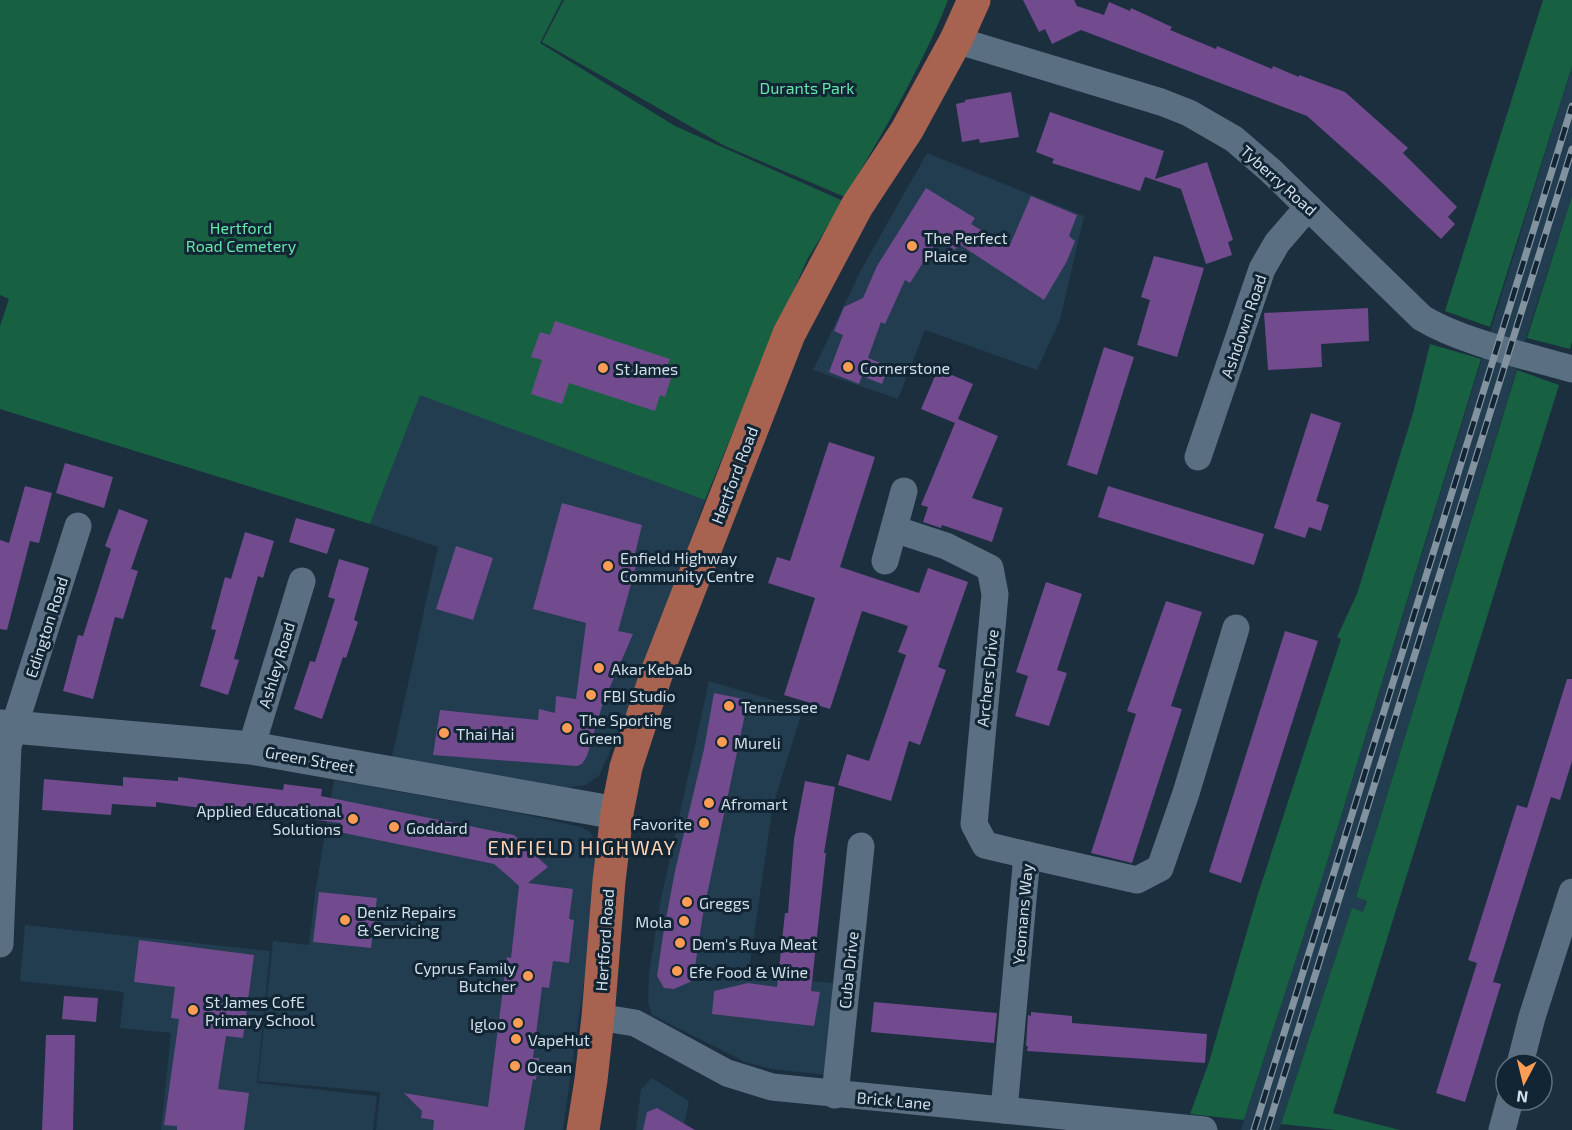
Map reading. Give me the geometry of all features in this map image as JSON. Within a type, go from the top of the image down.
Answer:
[{"type":"main road","name":"Hertford Road","points":[[583,1130],[598,1017],[610,863],[617,813],[629,757],[656,675],[789,334],[857,206],[902,141],[956,40],[974,0]]},
{"type":"street","name":"Tyberry Road","points":[[956,40],[1190,113],[1233,139],[1308,207],[1422,318],[1482,343],[1572,369]]},
{"type":"street","name":"Ashdown Road","points":[[1198,457],[1262,269],[1277,243],[1308,207]]},
{"type":"street","points":[[885,561],[904,491]]},
{"type":"street","name":"Edington Road","points":[[0,944],[9,746],[7,727],[78,526]]},
{"type":"street","name":"Archers Drive","points":[[894,530],[946,546],[990,568],[995,594],[974,824],[985,845],[1027,855]]},
{"type":"street","name":"Ashley Road","points":[[251,748],[302,581]]},
{"type":"street","name":"Yeomans Way","points":[[1013,1117],[1027,855],[1137,880],[1160,868],[1186,793],[1236,628]]},
{"type":"street","name":"Green Street","points":[[7,727],[251,748],[617,813]]},
{"type":"street","name":"Cuba Drive","points":[[835,1095],[861,846]]},
{"type":"street","points":[[1523,1052],[1572,892]]},
{"type":"street","name":"Brick Lane","points":[[598,1017],[635,1023],[727,1073],[772,1087],[1013,1117],[1204,1130]]},
{"type":"street","points":[[1503,1130],[1507,1112]]},
{"type":"shaded area","points":[[1572,66],[1572,196],[1532,319],[1356,897],[1367,901],[1363,912],[1352,909],[1279,1130],[1241,1130],[1319,888]]},
{"type":"shaded area","points":[[927,153],[1084,216],[1060,320],[1037,370],[925,330],[898,399],[813,370],[861,270]]},
{"type":"shaded area","points":[[419,394],[705,500],[652,650],[627,713],[599,776],[585,785],[567,788],[392,757],[438,547],[370,524]]},
{"type":"shaded area","points":[[709,681],[803,709],[773,805],[748,976],[835,983],[826,1075],[772,1069],[745,1062],[652,1015],[648,1002],[649,974],[660,904]]},
{"type":"shaded area","points":[[334,780],[508,811],[581,827],[590,832],[596,847],[586,967],[563,1130],[376,1130],[380,1092],[258,1081],[273,941],[309,945]]},
{"type":"shaded area","name":"St James CofE Primary School","points":[[25,925],[270,951],[257,1083],[377,1096],[373,1130],[161,1130],[171,1033],[120,1028],[124,992],[20,981]]},
{"type":"shaded area","points":[[652,1078],[689,1101],[683,1130],[636,1130],[641,1089]]},
{"type":"green space","name":"Hertford Road Cemetery","points":[[0,0],[562,0],[540,43],[675,126],[843,201],[807,260],[754,380],[705,500],[420,395],[370,524],[0,409],[0,326],[9,299],[0,295]]},
{"type":"green space","name":"Durants Park","points":[[564,0],[948,0],[913,76],[845,197],[725,146],[542,42]]},
{"type":"green space","points":[[1543,0],[1572,0],[1572,66],[1490,327],[1445,311]]},
{"type":"green space","points":[[1572,196],[1572,341],[1570,349],[1527,338]]},
{"type":"green space","points":[[1430,344],[1481,359],[1319,888],[1244,1120],[1190,1114],[1209,1062],[1257,897],[1341,639],[1337,637],[1357,594],[1413,413]]},
{"type":"green space","points":[[1517,370],[1559,385],[1333,1113],[1400,1130],[1336,1130],[1281,1124],[1352,908],[1363,912],[1367,901],[1356,897]]},
{"type":"building","points":[[1023,0],[1074,0],[1077,6],[1104,15],[1109,2],[1130,11],[1131,8],[1172,27],[1170,30],[1216,49],[1217,46],[1272,69],[1273,66],[1345,92],[1408,148],[1403,153],[1457,207],[1448,217],[1455,224],[1441,239],[1307,116],[1081,30],[1052,44],[1045,29],[1039,32]]},
{"type":"building","points":[[1011,92],[1019,137],[980,143],[979,139],[962,142],[956,104],[965,102],[965,100]]},
{"type":"building","points":[[1050,112],[1164,151],[1155,179],[1207,162],[1233,240],[1228,242],[1232,255],[1206,264],[1181,189],[1145,177],[1140,191],[1052,163],[1054,159],[1036,152]]},
{"type":"building","points":[[926,188],[975,218],[971,224],[1009,247],[1031,196],[1077,215],[1069,236],[1075,241],[1067,261],[1044,300],[959,244],[955,250],[938,239],[910,283],[905,280],[885,324],[881,322],[868,358],[889,366],[882,384],[862,376],[859,384],[829,372],[843,335],[834,331],[844,307],[863,298],[877,266]]},
{"type":"building","points":[[1154,256],[1204,268],[1177,357],[1137,345],[1150,300],[1141,297]]},
{"type":"building","points":[[1368,308],[1369,341],[1321,344],[1322,367],[1268,370],[1264,313]]},
{"type":"building","name":"St James","points":[[555,321],[670,359],[664,376],[671,378],[665,397],[660,395],[655,411],[569,383],[562,404],[531,394],[542,360],[531,357],[540,332],[550,335]]},
{"type":"building","points":[[1104,347],[1134,357],[1097,475],[1067,465]]},
{"type":"building","points":[[938,369],[973,384],[958,419],[998,436],[972,498],[1003,508],[992,542],[942,525],[941,528],[923,522],[928,507],[921,505],[955,423],[921,409]]},
{"type":"building","points":[[1311,413],[1341,423],[1316,501],[1329,505],[1321,531],[1309,527],[1305,538],[1274,528]]},
{"type":"building","points":[[829,442],[875,457],[840,567],[919,593],[928,568],[968,582],[938,667],[946,670],[920,745],[909,741],[891,801],[838,785],[847,754],[869,761],[906,655],[898,652],[908,626],[862,611],[830,709],[784,695],[815,598],[768,583],[777,557],[790,561]]},
{"type":"building","points":[[65,463],[113,477],[104,508],[56,493]]},
{"type":"building","points":[[25,486],[52,493],[39,543],[30,541],[7,630],[0,629],[0,540],[9,543]]},
{"type":"building","points":[[1108,486],[1264,534],[1254,565],[1098,517]]},
{"type":"building","points":[[562,503],[642,525],[634,558],[638,559],[618,631],[633,634],[603,703],[587,756],[582,764],[577,766],[433,755],[440,710],[538,720],[539,709],[555,713],[556,696],[576,699],[586,623],[533,609]]},
{"type":"building","points":[[119,509],[148,520],[131,569],[138,571],[123,619],[115,617],[93,699],[63,691],[78,635],[83,636],[111,549],[105,546]]},
{"type":"building","points":[[296,518],[335,529],[327,554],[289,542]]},
{"type":"building","points":[[245,532],[274,541],[263,578],[258,576],[234,659],[239,660],[228,695],[200,686],[216,630],[211,629],[225,577],[231,579]]},
{"type":"building","points":[[456,546],[493,558],[473,620],[436,609]]},
{"type":"building","points":[[339,559],[369,568],[354,620],[358,622],[346,658],[343,657],[322,719],[294,709],[310,661],[315,662],[335,599],[328,597]]},
{"type":"building","points":[[1046,582],[1082,594],[1057,670],[1067,673],[1049,726],[1015,716],[1028,676],[1016,672]]},
{"type":"building","points":[[1166,601],[1202,612],[1171,706],[1182,709],[1132,863],[1091,853],[1136,714],[1127,711]]},
{"type":"building","points":[[1285,631],[1318,641],[1241,883],[1209,872]]},
{"type":"building","points":[[1567,679],[1572,679],[1572,761],[1560,800],[1551,797],[1493,982],[1501,984],[1465,1102],[1436,1093],[1477,963],[1468,960],[1517,805],[1527,808]]},
{"type":"building","points":[[714,693],[748,700],[703,914],[695,967],[699,978],[674,989],[664,988],[657,976],[663,935]]},
{"type":"building","points":[[123,777],[178,781],[178,777],[283,790],[284,784],[322,789],[321,796],[514,835],[548,867],[528,883],[573,889],[569,919],[574,920],[569,963],[553,961],[549,988],[542,987],[533,1058],[539,1058],[524,1130],[433,1130],[434,1120],[421,1118],[422,1111],[404,1093],[488,1107],[507,957],[511,958],[519,886],[508,876],[494,864],[339,832],[341,823],[269,814],[268,817],[156,802],[156,807],[112,804],[111,815],[42,810],[44,779],[123,786]]},
{"type":"building","points":[[805,781],[835,787],[824,853],[826,853],[811,991],[820,992],[814,1026],[712,1014],[714,991],[748,983],[777,987],[785,913],[788,913],[794,839]]},
{"type":"building","name":"Deniz Repairs & Servicing","points":[[319,892],[377,898],[371,948],[313,942]]},
{"type":"building","points":[[139,940],[254,955],[243,1038],[226,1036],[218,1089],[249,1093],[244,1130],[177,1130],[177,1126],[164,1125],[179,1019],[171,1018],[175,987],[134,982]]},
{"type":"building","points":[[64,996],[98,998],[96,1022],[62,1019]]},
{"type":"building","points":[[874,1002],[997,1013],[994,1043],[871,1032]]},
{"type":"building","points":[[1031,1012],[1072,1016],[1072,1023],[1207,1034],[1205,1063],[1027,1051],[1028,1015],[1031,1016]]},
{"type":"building","points":[[46,1035],[75,1035],[73,1130],[42,1130]]},
{"type":"building","points":[[657,1108],[695,1130],[643,1130],[647,1112]]},
{"type":"railway","points":[[1254,1130],[1572,106]]},
{"type":"railway","points":[[1267,1130],[1572,149]]},
{"type":"place","name":"The Perfect Plaice","points":[[912,246]]},
{"type":"place","name":"Cornerstone","points":[[848,367]]},
{"type":"place","name":"St James","points":[[603,368]]},
{"type":"place","name":"Enfield Highway Community Centre","points":[[608,566]]},
{"type":"place","name":"Akar Kebab","points":[[599,668]]},
{"type":"place","name":"FBI Studio","points":[[591,695]]},
{"type":"place","name":"Tennessee","points":[[729,706]]},
{"type":"place","name":"The Sporting Green","points":[[567,728]]},
{"type":"place","name":"Thai Hai","points":[[444,733]]},
{"type":"place","name":"Mureli","points":[[722,742]]},
{"type":"place","name":"Afromart","points":[[709,803]]},
{"type":"place","name":"Applied Educational Solutions","points":[[353,819]]},
{"type":"place","name":"Favorite","points":[[704,823]]},
{"type":"place","name":"Goddard","points":[[394,827]]},
{"type":"place","name":"Greggs","points":[[687,902]]},
{"type":"place","name":"Deniz Repairs & Servicing","points":[[345,920]]},
{"type":"place","name":"Mola","points":[[684,921]]},
{"type":"place","name":"Dem's Ruya Meat","points":[[680,943]]},
{"type":"place","name":"Efe Food & Wine","points":[[677,971]]},
{"type":"place","name":"Cyprus Family Butcher","points":[[528,976]]},
{"type":"place","name":"St James CofE Primary School","points":[[193,1010]]},
{"type":"place","name":"Igloo","points":[[518,1023]]},
{"type":"place","name":"VapeHut","points":[[516,1039]]},
{"type":"place","name":"Ocean","points":[[515,1066]]},
{"type":"district","name":"ENFIELD HIGHWAY","points":[[582,847]]}]
